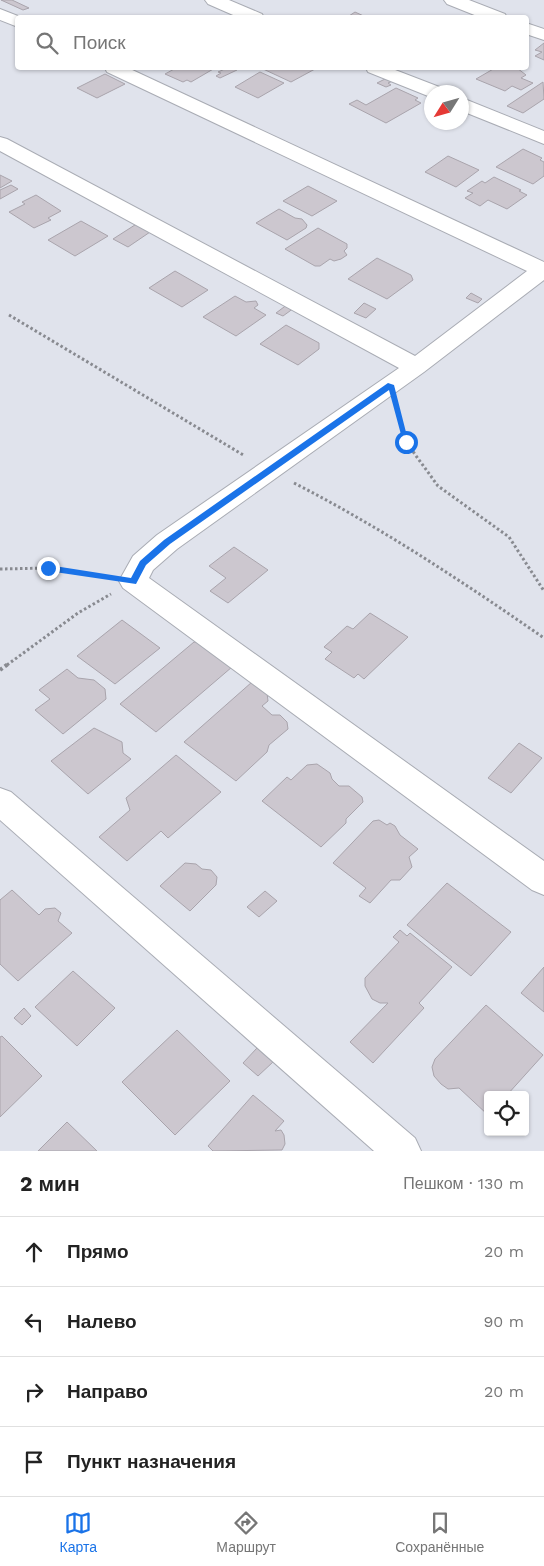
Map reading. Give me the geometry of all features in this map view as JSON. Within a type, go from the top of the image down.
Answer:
[{"type":"street","points":[[214,0],[249,15]]},
{"type":"street","points":[[453,0],[491,15]]},
{"type":"street","points":[[0,14],[15,21]]},
{"type":"street","points":[[529,29],[544,35]]},
{"type":"street","points":[[118,70],[543,270],[416,367],[167,542],[143,563],[133,581],[544,880]]},
{"type":"street","points":[[380,70],[424,88]]},
{"type":"street","points":[[469,107],[544,138]]},
{"type":"street","points":[[0,143],[416,367]]},
{"type":"street","points":[[0,801],[402,1151]]},
{"type":"path","points":[[391,385],[406,442],[438,486],[509,536],[544,589]]},
{"type":"path","points":[[0,569],[48,568],[133,581]]},
{"type":"path","points":[[0,670],[78,612],[133,581]]},
{"type":"building","points":[[1,0],[12,0],[29,8],[23,10]]},
{"type":"building","points":[[355,12],[362,15],[350,15]]},
{"type":"building","points":[[544,43],[544,60],[535,56],[542,52],[535,50]]},
{"type":"building","points":[[172,70],[212,70],[191,82],[187,80],[183,82],[165,74]]},
{"type":"building","points":[[222,70],[237,70],[220,78],[216,76],[221,73],[218,72]]},
{"type":"building","points":[[265,70],[313,70],[291,82]]},
{"type":"building","points":[[492,70],[520,70],[526,75],[521,78],[533,83],[521,90],[512,86],[505,91],[476,79]]},
{"type":"building","points":[[260,72],[284,83],[258,98],[235,87]]},
{"type":"building","points":[[105,74],[125,84],[97,98],[77,88]]},
{"type":"building","points":[[387,78],[393,81],[388,83],[391,85],[386,87],[377,83]]},
{"type":"building","points":[[543,82],[544,99],[523,113],[507,106]]},
{"type":"building","points":[[396,88],[418,98],[415,100],[421,103],[386,123],[349,104],[357,100],[366,105]]},
{"type":"building","points":[[523,149],[542,158],[540,160],[544,162],[544,176],[533,184],[496,167]]},
{"type":"building","points":[[448,156],[479,170],[456,187],[425,172]]},
{"type":"building","points":[[0,175],[12,181],[0,188]]},
{"type":"building","points":[[494,177],[521,190],[519,191],[527,195],[507,209],[488,200],[480,206],[465,198],[473,193],[467,191],[482,181],[485,183]]},
{"type":"building","points":[[11,185],[18,189],[0,199],[0,190]]},
{"type":"building","points":[[308,186],[337,201],[312,216],[283,201]]},
{"type":"building","points":[[36,195],[61,211],[48,218],[51,220],[34,228],[9,212],[25,204],[22,202]]},
{"type":"building","points":[[279,209],[295,218],[302,219],[307,225],[306,228],[287,240],[256,223]]},
{"type":"building","points":[[81,221],[108,236],[75,256],[48,240]]},
{"type":"building","points":[[138,223],[153,230],[128,247],[113,239]]},
{"type":"building","points":[[318,228],[347,244],[347,248],[344,251],[347,255],[341,259],[334,261],[330,259],[320,266],[315,266],[285,249]]},
{"type":"building","points":[[377,258],[411,275],[413,280],[387,299],[348,279]]},
{"type":"building","points":[[175,271],[208,290],[182,307],[149,288]]},
{"type":"building","points":[[471,293],[482,299],[478,303],[466,298]]},
{"type":"building","points":[[235,296],[246,302],[256,301],[258,305],[254,308],[266,315],[236,336],[203,317]]},
{"type":"building","points":[[364,303],[376,309],[366,318],[354,313]]},
{"type":"building","points":[[288,304],[294,308],[283,316],[276,313]]},
{"type":"building","points":[[286,325],[319,343],[319,349],[298,365],[260,344]]},
{"type":"building","points":[[234,547],[268,570],[228,603],[210,591],[226,578],[209,566]]},
{"type":"building","points":[[370,613],[408,637],[364,679],[358,674],[354,678],[325,659],[332,652],[324,647],[347,626],[353,629]]},
{"type":"building","points":[[122,620],[160,648],[115,684],[77,656]]},
{"type":"building","points":[[194,642],[209,644],[232,667],[156,732],[120,704]]},
{"type":"building","points":[[67,669],[78,678],[94,680],[105,689],[106,699],[63,734],[35,710],[50,699],[39,690]]},
{"type":"building","points":[[252,682],[267,693],[268,701],[262,706],[272,715],[280,715],[287,722],[288,729],[269,745],[267,752],[236,781],[184,742]]},
{"type":"building","points":[[94,728],[122,742],[123,753],[131,759],[88,794],[51,761]]},
{"type":"building","points":[[519,743],[542,758],[511,793],[488,778]]},
{"type":"building","points":[[176,755],[221,792],[168,838],[161,831],[127,861],[99,837],[130,810],[126,798]]},
{"type":"building","points":[[317,764],[330,773],[332,779],[339,786],[349,786],[362,797],[363,802],[346,819],[346,823],[321,847],[262,801],[287,777],[291,780],[307,765]]},
{"type":"building","points":[[379,820],[387,825],[390,823],[395,826],[400,835],[418,849],[409,857],[412,867],[400,880],[391,880],[370,903],[359,896],[366,888],[333,863],[373,821]]},
{"type":"building","points":[[185,863],[196,864],[202,869],[211,870],[217,877],[216,885],[190,911],[160,886]]},
{"type":"building","points":[[447,883],[511,932],[471,976],[407,925]]},
{"type":"building","points":[[12,890],[39,915],[45,909],[55,908],[61,913],[58,921],[72,933],[18,981],[0,964],[0,900]]},
{"type":"building","points":[[265,891],[277,901],[259,917],[247,907]]},
{"type":"building","points":[[400,930],[407,936],[410,933],[452,967],[419,1003],[424,1008],[373,1063],[350,1042],[388,1003],[380,1003],[372,999],[365,986],[365,978],[399,942],[393,937]]},
{"type":"building","points":[[544,967],[544,1012],[521,993]]},
{"type":"building","points":[[73,971],[115,1008],[77,1046],[35,1007]]},
{"type":"building","points":[[486,1005],[543,1055],[511,1091],[484,1091],[484,1111],[459,1088],[448,1089],[441,1084],[434,1076],[432,1067],[435,1059]]},
{"type":"building","points":[[24,1008],[31,1016],[22,1025],[14,1018]]},
{"type":"building","points":[[177,1030],[230,1081],[175,1135],[122,1082]]},
{"type":"building","points":[[2,1036],[42,1076],[0,1117],[0,1037]]},
{"type":"building","points":[[257,1048],[273,1062],[258,1076],[243,1063]]},
{"type":"building","points":[[253,1095],[284,1121],[275,1131],[281,1130],[284,1135],[285,1144],[282,1150],[213,1151],[208,1146]]},
{"type":"building","points":[[67,1122],[97,1151],[38,1151]]},
{"type":"route","points":[[48,568],[133,581],[143,563],[167,542],[391,385],[406,442]]}]
